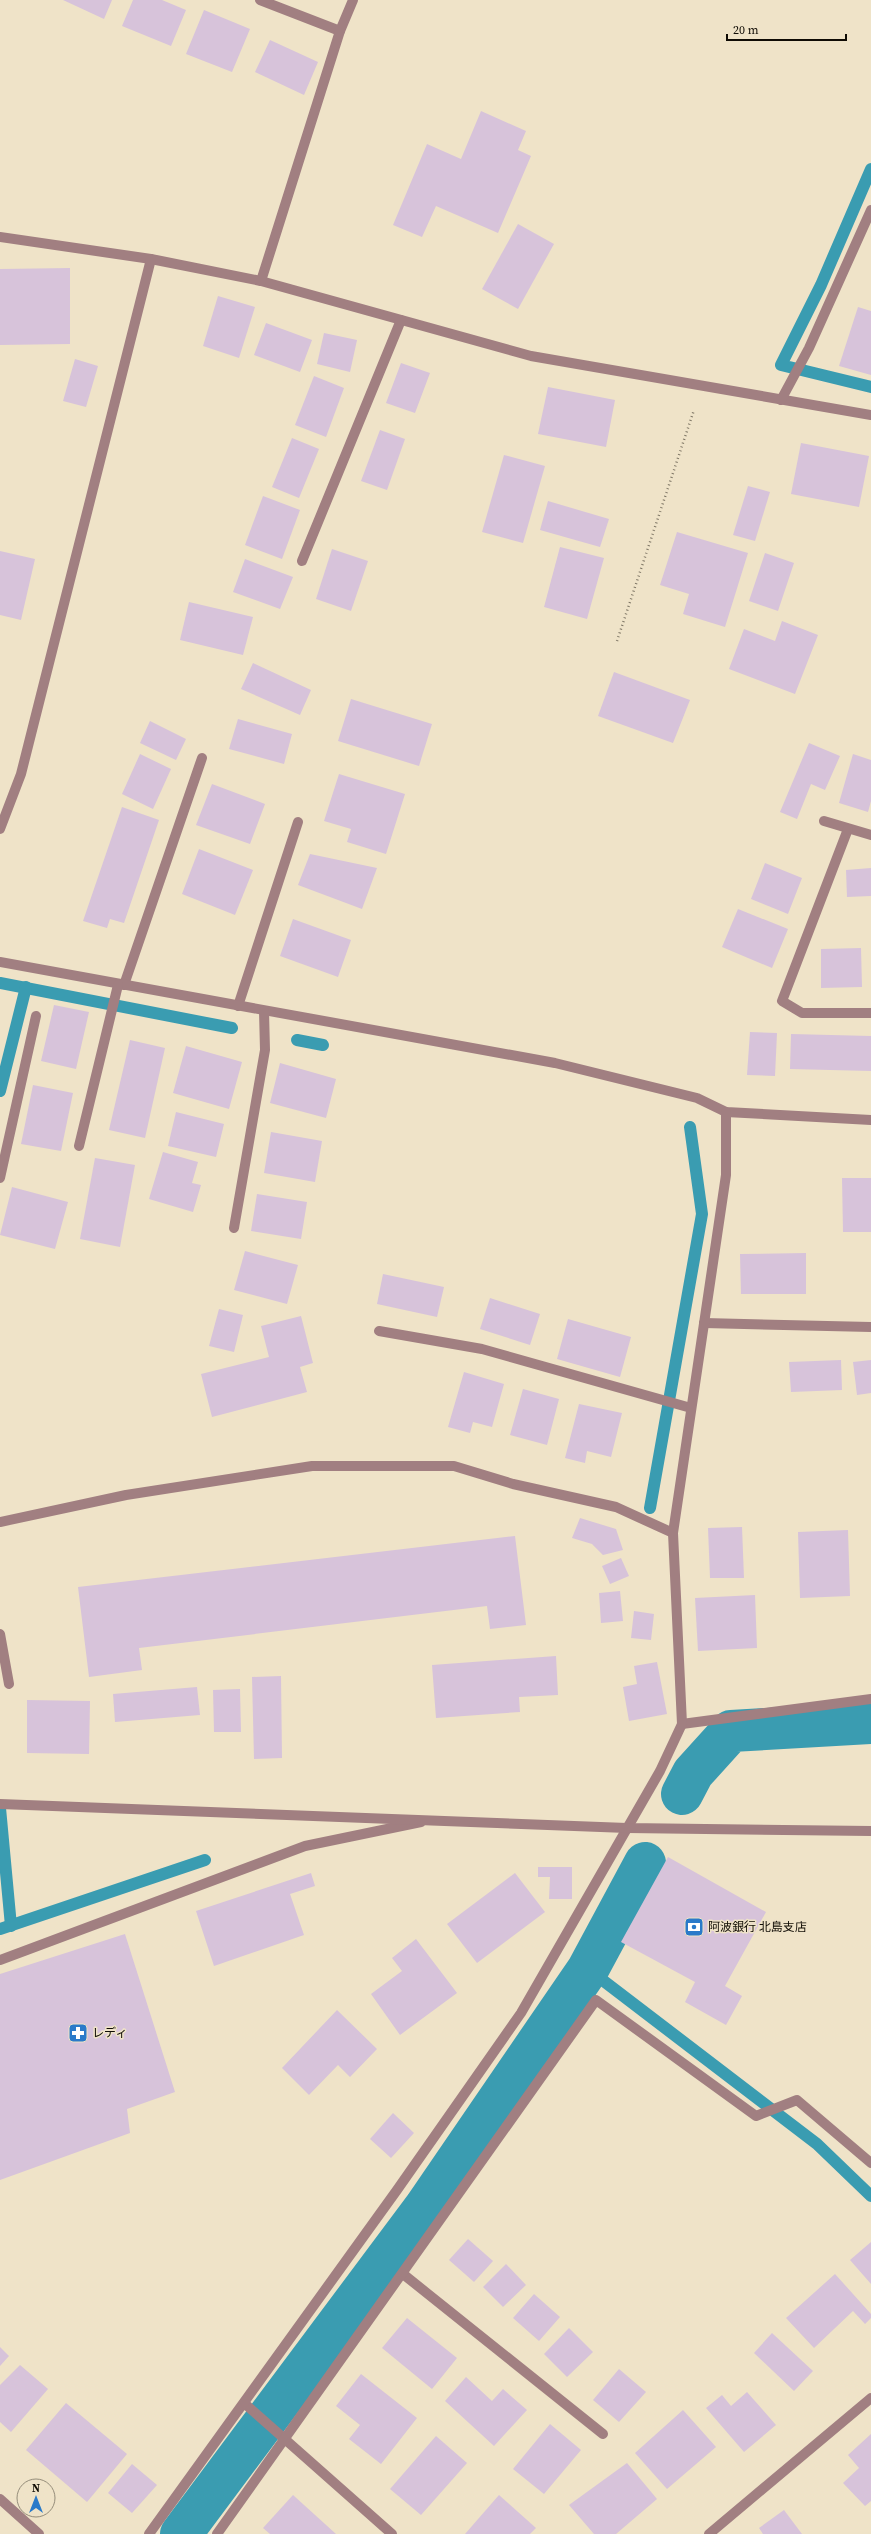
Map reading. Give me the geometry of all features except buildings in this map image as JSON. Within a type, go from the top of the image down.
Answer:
[{"type":"street","points":[[260,0],[340,31]]},
{"type":"street","points":[[261,281],[340,31],[353,0]]},
{"type":"street","points":[[781,400],[809,348],[871,210]]},
{"type":"street","points":[[0,237],[151,259],[261,281],[531,356],[702,387],[871,415]]},
{"type":"street","points":[[0,829],[21,774],[151,259]]},
{"type":"street","points":[[302,561],[402,320]]},
{"type":"street","points":[[79,1146],[109,1020],[202,758]]},
{"type":"street","points":[[824,821],[871,835]]},
{"type":"street","points":[[238,1006],[298,822]]},
{"type":"street","points":[[848,829],[782,1001],[802,1012],[871,1013]]},
{"type":"street","points":[[0,962],[120,986],[264,1010],[555,1063],[697,1098],[726,1112],[871,1120]]},
{"type":"street","points":[[234,1228],[265,1050],[264,1010]]},
{"type":"street","points":[[0,1178],[36,1016]]},
{"type":"street","points":[[149,2534],[521,2013],[660,1771],[682,1724],[673,1532],[726,1175],[726,1112]]},
{"type":"street","points":[[704,1323],[871,1327]]},
{"type":"street","points":[[379,1331],[482,1349],[692,1408]]},
{"type":"street","points":[[0,1522],[126,1496],[312,1466],[454,1466],[513,1484],[616,1507],[673,1532]]},
{"type":"street","points":[[0,1634],[9,1684]]},
{"type":"street","points":[[682,1724],[871,1699]]},
{"type":"street","points":[[0,1804],[627,1828],[871,1831]]},
{"type":"street","points":[[0,1960],[305,1846],[433,1820]]},
{"type":"street","points":[[217,2534],[596,2000],[756,2116],[797,2100],[871,2163]]},
{"type":"street","points":[[403,2274],[603,2434]]},
{"type":"street","points":[[709,2534],[871,2398]]},
{"type":"street","points":[[244,2403],[392,2534]]},
{"type":"street","points":[[0,2499],[39,2534]]},
{"type":"path","points":[[617,641],[702,387]]},
{"type":"waterway","points":[[871,169],[821,285],[781,365],[871,387]]},
{"type":"waterway","points":[[0,983],[232,1028]]},
{"type":"waterway","points":[[0,1091],[26,987]]},
{"type":"waterway","points":[[297,1040],[323,1045]]},
{"type":"waterway","points":[[650,1508],[702,1214],[690,1127]]},
{"type":"waterway","points":[[682,1794],[693,1773],[731,1731],[871,1723]]},
{"type":"waterway","points":[[0,1808],[11,1926]]},
{"type":"waterway","points":[[0,1929],[205,1860]]},
{"type":"waterway","points":[[181,2534],[425,2207],[588,1969],[645,1863]]},
{"type":"waterway","points":[[588,1969],[817,2144],[871,2196]]},
{"type":"place","name":"阿波銀行 北島支店","points":[[694,1927]]},
{"type":"place","name":"レディ","points":[[78,2033]]}]
